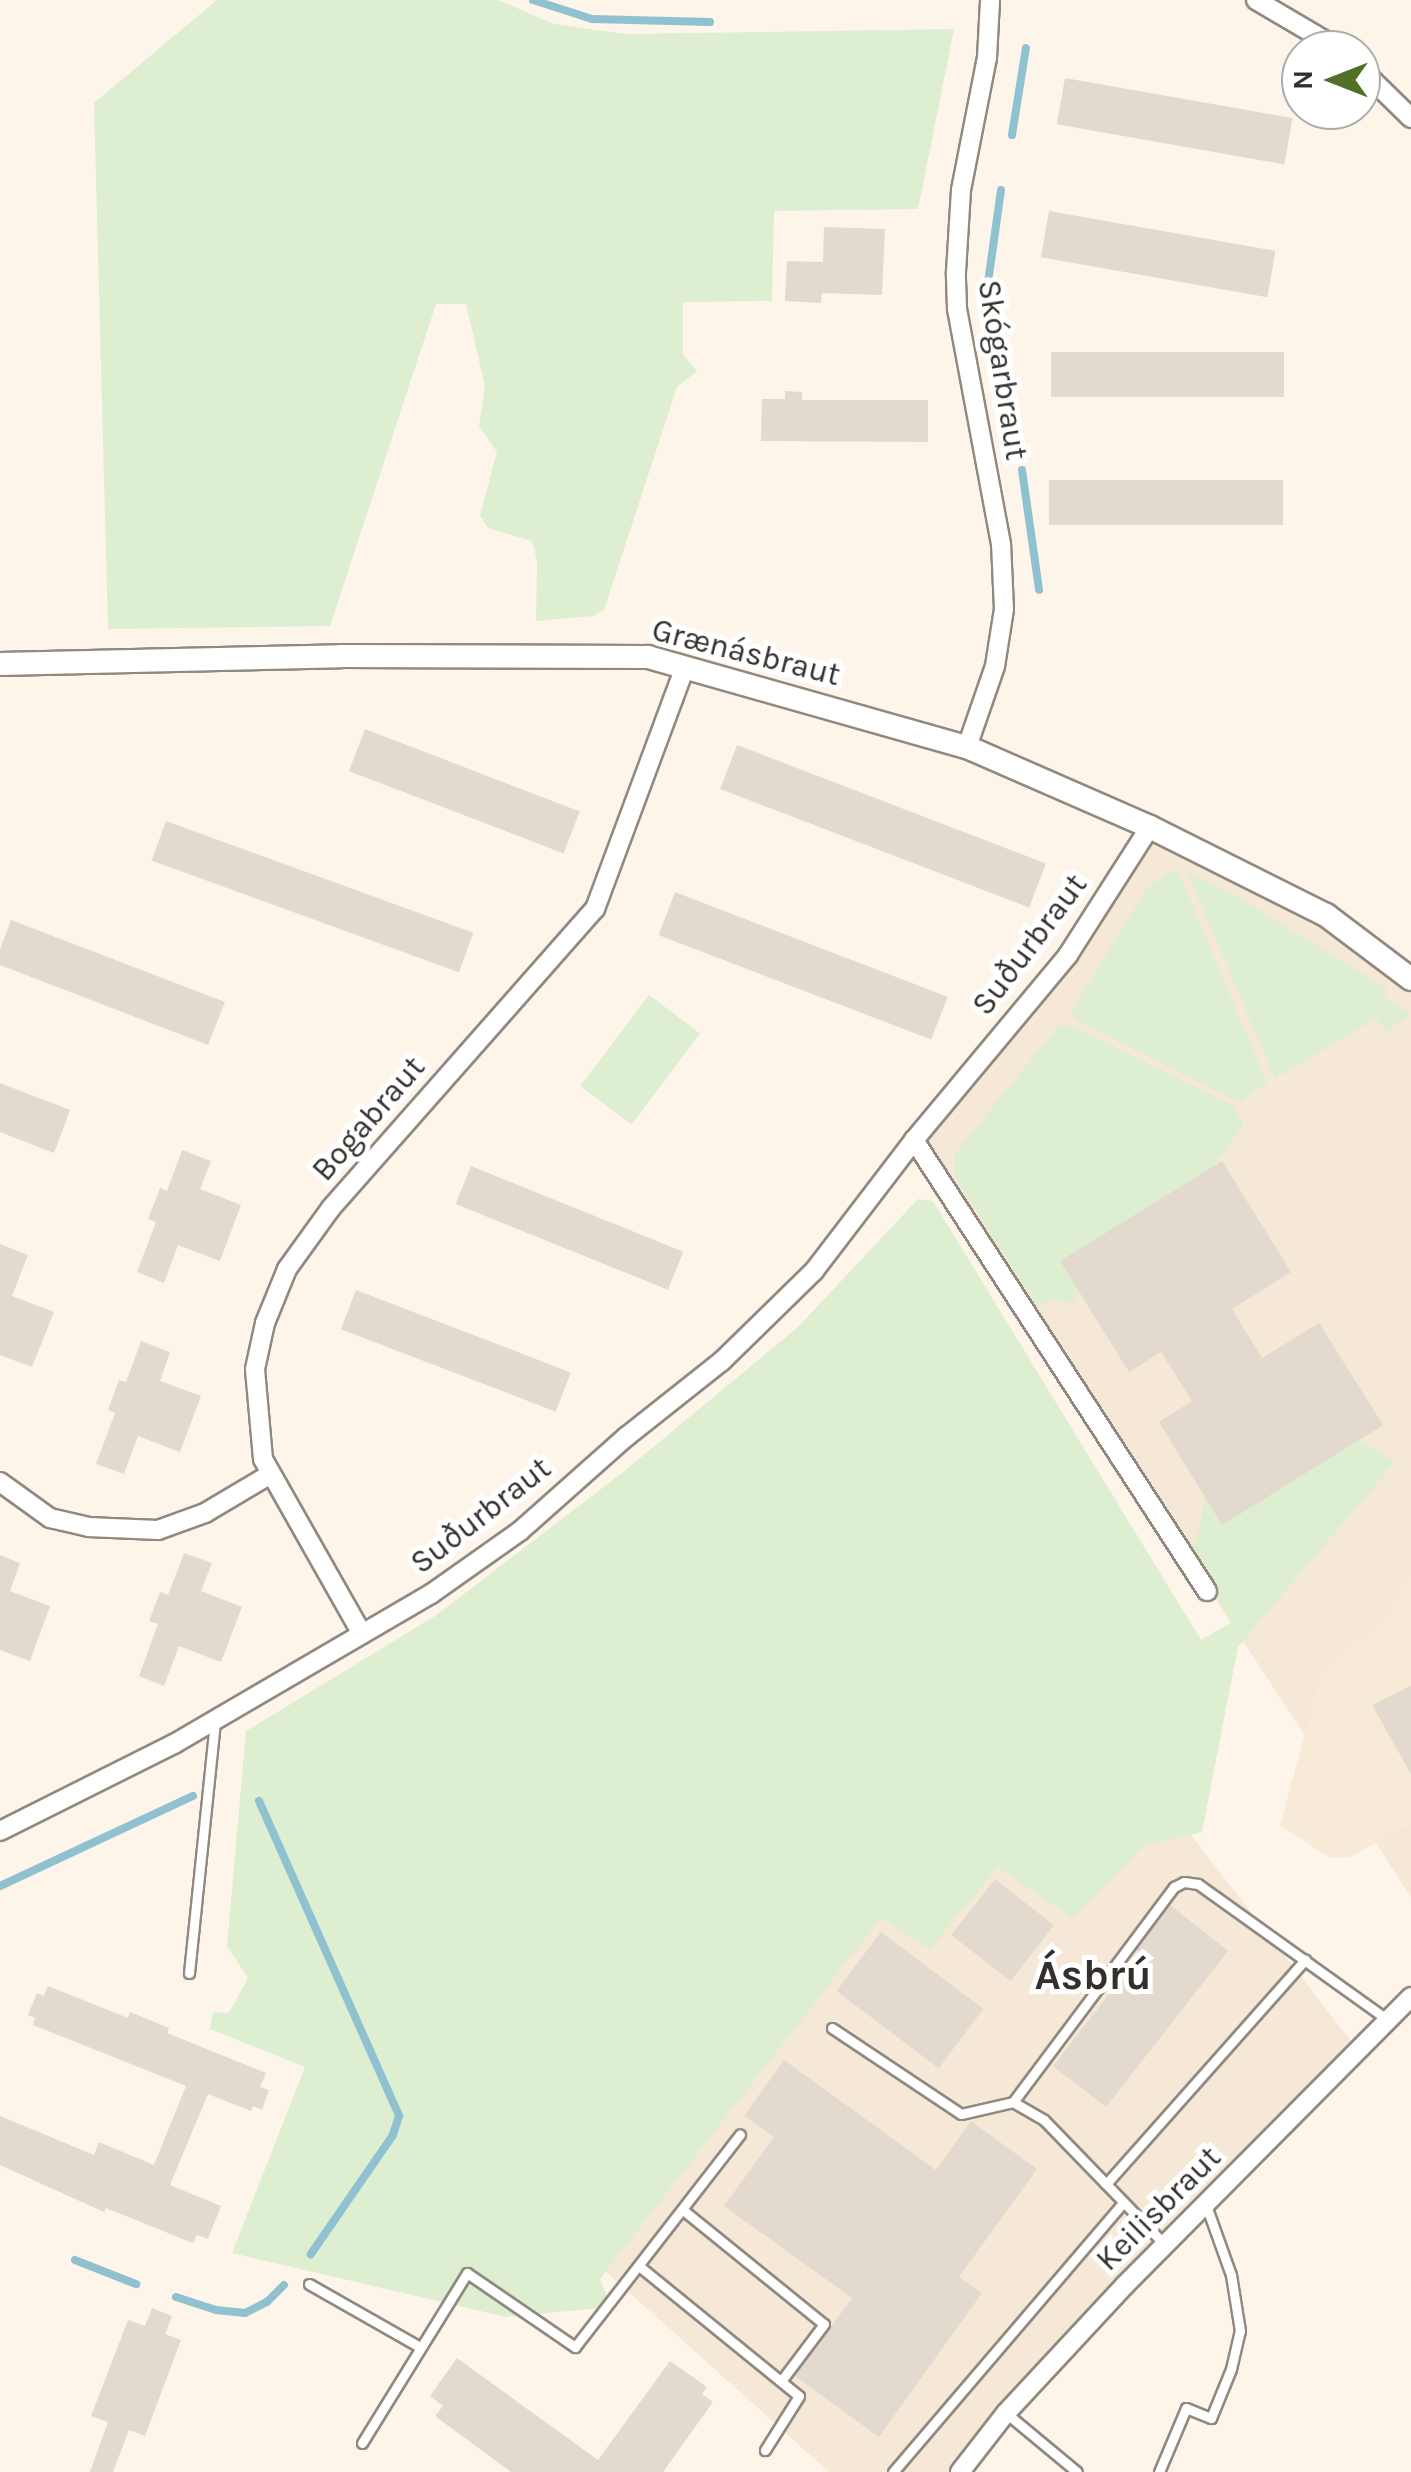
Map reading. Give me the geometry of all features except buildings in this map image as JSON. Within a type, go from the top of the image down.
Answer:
[{"type":"street","name":"Skógarbraut","points":[[967,746],[995,666],[1004,609],[1000,544],[958,308],[956,272],[960,190],[987,58],[990,0]]},
{"type":"street","points":[[1256,0],[1307,30]]},
{"type":"street","points":[[1381,89],[1411,118]]},
{"type":"street","name":"Grænásbraut","points":[[0,664],[648,657],[967,746],[1150,827],[1326,916],[1411,980]]},
{"type":"street","name":"Bogabraut","points":[[362,1634],[268,1476],[254,1369],[265,1323],[287,1269],[331,1208],[441,1080],[562,952],[595,909],[685,668]]},
{"type":"street","name":"Suðurbraut","points":[[0,1832],[216,1720],[432,1594],[520,1531],[626,1437],[722,1361],[814,1271],[914,1140],[1068,955],[1150,827]]},
{"type":"street","points":[[914,1140],[1207,1591]]},
{"type":"street","points":[[0,1482],[50,1518],[88,1528],[158,1530],[205,1514],[268,1476]]},
{"type":"street","name":"Keilisbraut","points":[[960,2472],[1006,2413],[1165,2245],[1411,1997]]},
{"type":"lane","points":[[189,1973],[216,1720]]},
{"type":"lane","points":[[832,2028],[960,2114],[1013,2102],[1174,1886],[1198,1884],[1388,2020]]},
{"type":"lane","points":[[1106,2184],[1304,1960]]},
{"type":"lane","points":[[1013,2102],[1044,2120],[1165,2245]]},
{"type":"lane","points":[[362,2443],[467,2272],[575,2347],[740,2134]]},
{"type":"lane","points":[[893,2472],[1124,2202]]},
{"type":"lane","points":[[1159,2472],[1186,2408],[1211,2418],[1231,2369],[1240,2331],[1231,2275],[1206,2205]]},
{"type":"lane","points":[[683,2210],[824,2324],[781,2382]]},
{"type":"lane","points":[[639,2266],[799,2396],[765,2450]]},
{"type":"lane","points":[[309,2284],[420,2347]]},
{"type":"lane","points":[[1006,2413],[1077,2472]]},
{"type":"shaded area","points":[[1150,827],[1326,915],[1411,979],[1411,1897],[914,1140],[1068,955]]},
{"type":"shaded area","points":[[1411,1569],[1411,1824],[1350,1857],[1330,1858],[1280,1825],[1321,1676],[1393,1607]]},
{"type":"shaded area","points":[[1073,1683],[1351,2041],[1206,2205],[952,2472],[829,2472],[583,2251]]},
{"type":"green space","points":[[217,0],[498,0],[554,24],[625,34],[954,29],[918,209],[774,211],[772,301],[683,302],[683,354],[697,371],[677,387],[604,610],[593,616],[536,621],[537,560],[532,541],[488,528],[480,516],[497,452],[479,426],[485,386],[466,304],[436,304],[330,626],[108,629],[94,103]]},
{"type":"green space","points":[[1177,868],[1267,1083],[1239,1103],[1076,1019],[1071,1011],[1148,887]]},
{"type":"green space","points":[[1187,872],[1238,897],[1387,989],[1384,997],[1411,1014],[1386,1032],[1376,1018],[1275,1079]]},
{"type":"green space","points":[[649,995],[700,1034],[632,1125],[580,1086]]},
{"type":"green space","points":[[1059,1025],[1073,1026],[1234,1106],[1243,1125],[1214,1166],[1061,1262],[1078,1291],[1073,1303],[1048,1300],[1038,1308],[955,1177],[954,1155]]},
{"type":"green space","points":[[918,1199],[933,1201],[1201,1640],[1232,1622],[1193,1559],[1191,1548],[1200,1528],[1204,1496],[1359,1440],[1395,1462],[1238,1647],[1202,1832],[1143,1846],[1072,1918],[998,1867],[930,1949],[881,1918],[600,2279],[607,2296],[601,2308],[506,2317],[232,2253],[305,2067],[210,2029],[213,2012],[229,2013],[248,1978],[227,1946],[246,1731],[435,1616],[622,1473],[798,1327]]},
{"type":"waterway","points":[[533,0],[592,19],[710,22]]},
{"type":"waterway","points":[[1012,135],[1026,48]]},
{"type":"waterway","points":[[1001,190],[988,282],[1016,419]]},
{"type":"waterway","points":[[1022,470],[1039,590]]},
{"type":"waterway","points":[[0,1886],[193,1796]]},
{"type":"waterway","points":[[259,1801],[399,2116],[393,2135],[311,2254]]},
{"type":"waterway","points":[[75,2260],[136,2284]]},
{"type":"waterway","points":[[176,2297],[216,2310],[245,2313],[267,2302],[284,2285]]},
{"type":"district","name":"Ásbrú","points":[[1093,1975]]}]
